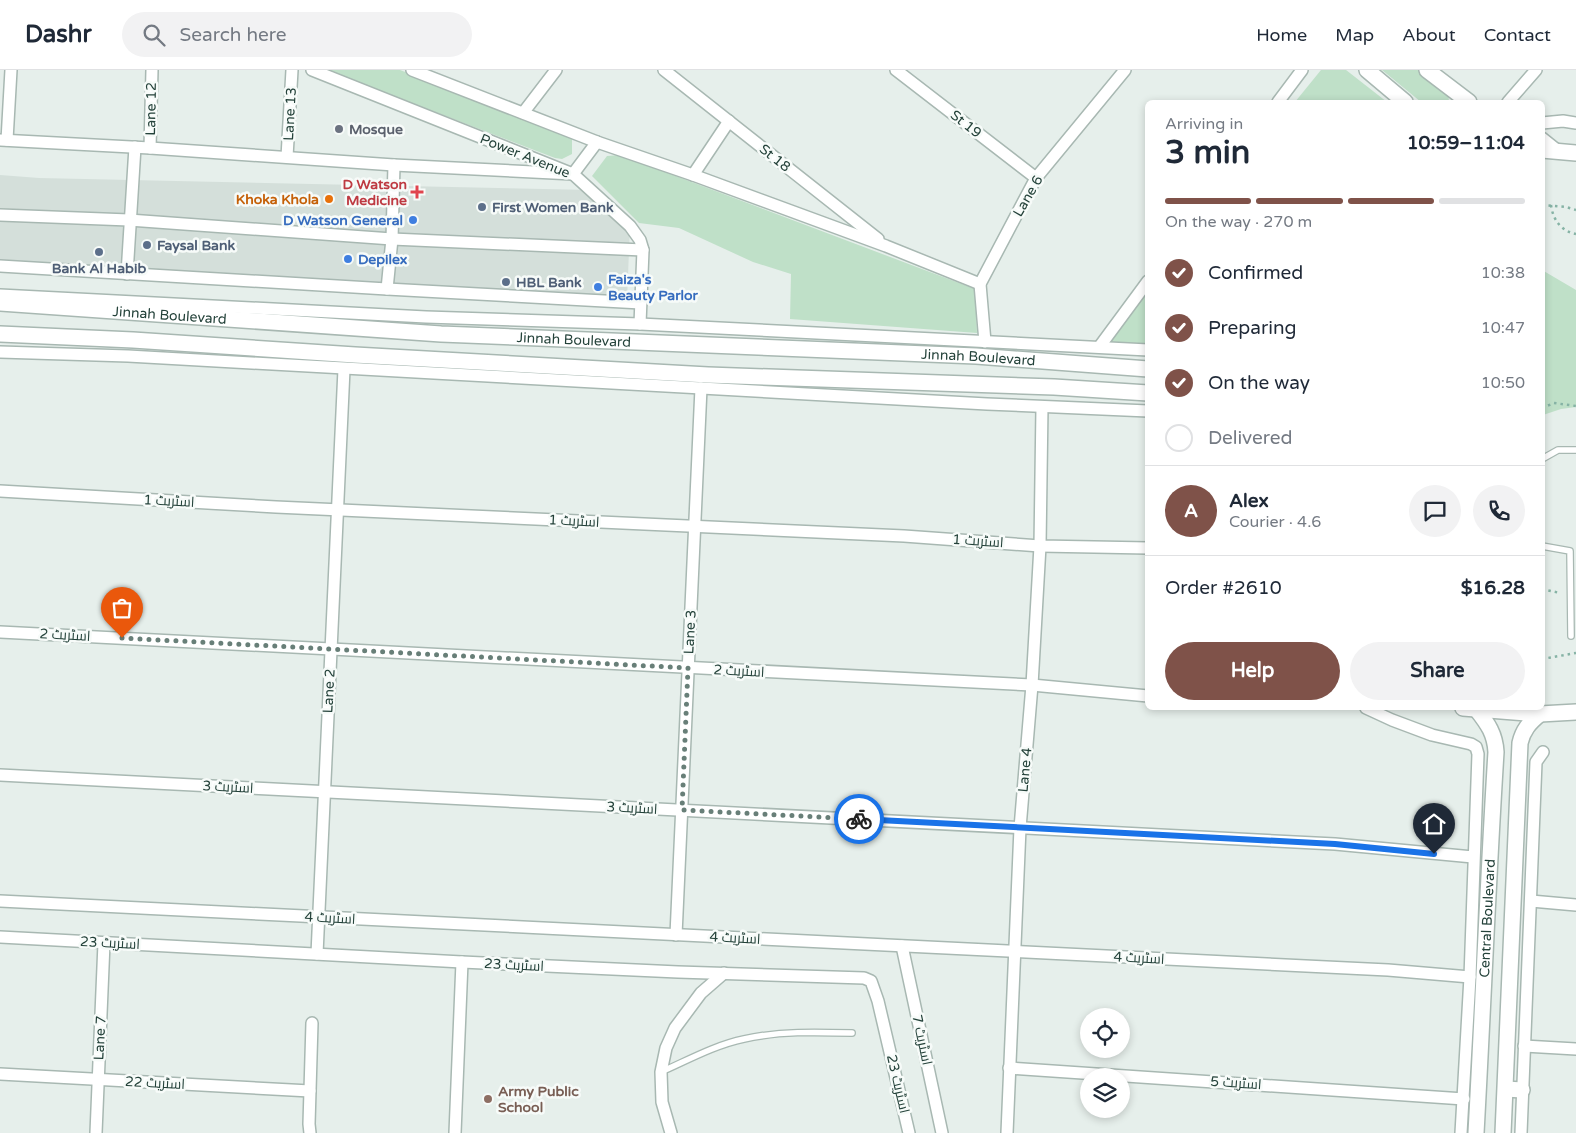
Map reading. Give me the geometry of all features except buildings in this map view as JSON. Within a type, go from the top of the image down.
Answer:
[{"type":"street","points":[[11,70],[4,140],[394,165],[573,174],[597,142]]},
{"type":"street","name":"Lane 12","points":[[150,148],[152,70]]},
{"type":"street","name":"Lane 13","points":[[287,158],[292,70]]},
{"type":"street","name":"Power Avenue","points":[[312,70],[573,174],[630,226],[640,240],[644,250]]},
{"type":"street","points":[[412,70],[597,142],[886,246],[980,284],[985,342]]},
{"type":"street","points":[[523,113],[556,70]]},
{"type":"street","name":"St 18","points":[[664,70],[886,246]]},
{"type":"street","name":"St 19","points":[[896,70],[1036,178]]},
{"type":"street","name":"Lane 6","points":[[980,284],[1036,178],[1125,70]]},
{"type":"street","points":[[1280,100],[1302,70]]},
{"type":"street","points":[[1367,70],[1403,100]]},
{"type":"street","points":[[1427,70],[1462,100]]},
{"type":"street","points":[[1510,100],[1536,70]]},
{"type":"street","points":[[1522,100],[1526,82]]},
{"type":"street","points":[[693,175],[729,121]]},
{"type":"street","points":[[1545,123],[1563,121],[1576,123]]},
{"type":"street","points":[[127,274],[135,147]]},
{"type":"street","points":[[1550,150],[1576,153]]},
{"type":"street","points":[[386,290],[392,239],[394,165]]},
{"type":"street","points":[[0,215],[129,220],[392,239],[644,250],[640,324]]},
{"type":"street","points":[[0,266],[386,290],[641,303]]},
{"type":"street","points":[[1100,346],[1145,285]]},
{"type":"street","points":[[0,295],[426,317],[640,324],[1145,350]]},
{"type":"street","name":"Jinnah Boulevard","points":[[0,304],[441,334],[976,356],[1145,369]]},
{"type":"street","name":"Jinnah Boulevard","points":[[0,334],[132,340],[698,374],[1054,387],[1145,393]]},
{"type":"street","points":[[0,352],[128,356],[1145,411]]},
{"type":"street","name":"Lane 2","points":[[317,954],[344,369]]},
{"type":"street","name":"Lane 3","points":[[676,935],[701,388]]},
{"type":"street","name":"Lane 4","points":[[1007,1133],[1020,828],[1032,685],[1040,546],[1042,406]]},
{"type":"street","name":"اسٹریٹ 1","points":[[0,491],[337,510],[904,536],[1040,546],[1145,548]]},
{"type":"street","name":"اسٹریٹ 2","points":[[0,632],[1032,685],[1145,696]]},
{"type":"street","points":[[1370,710],[1432,735],[1471,744],[1476,747],[1478,754],[1470,977],[1474,1037],[1464,1098],[1461,1133]]},
{"type":"street","name":"Central Boulevard","points":[[1471,710],[1492,732],[1496,752],[1488,902],[1474,1037],[1476,1133]]},
{"type":"street","points":[[1484,710],[1540,714],[1576,712]]},
{"type":"street","name":"Central Boulevard","points":[[1503,1133],[1520,744],[1523,732],[1540,714]]},
{"type":"street","points":[[1520,1133],[1536,762],[1543,752]]},
{"type":"street","name":"اسٹریٹ 3","points":[[0,775],[1335,844],[1473,858]]},
{"type":"street","name":"اسٹریٹ 4","points":[[0,901],[1388,970],[1470,977]]},
{"type":"street","points":[[1488,902],[1513,904]]},
{"type":"street","points":[[1531,902],[1576,905]]},
{"type":"street","name":"اسٹریٹ 23","points":[[0,937],[462,962],[864,978],[871,980],[878,1001],[909,1133]]},
{"type":"street","name":"Lane 7","points":[[96,1133],[104,943]]},
{"type":"street","name":"اسٹریٹ 7","points":[[902,946],[942,1133]]},
{"type":"street","points":[[455,1133],[462,962]]},
{"type":"street","points":[[671,1133],[662,1102],[661,1072],[666,1048],[675,1028],[701,993],[724,973]]},
{"type":"street","points":[[310,1133],[312,1023]]},
{"type":"street","points":[[1524,1046],[1576,1049]]},
{"type":"street","name":"اسٹریٹ 5","points":[[1009,1068],[1464,1098]]},
{"type":"street","name":"اسٹریٹ 22","points":[[0,1074],[310,1092]]},
{"type":"street","points":[[1506,1089],[1522,1090]]},
{"type":"lane","points":[[1545,457],[1558,450],[1576,450]]},
{"type":"lane","points":[[1545,547],[1570,551],[1571,636]]},
{"type":"lane","points":[[661,1072],[716,1048],[744,1039],[792,1032],[852,1033]]},
{"type":"path","points":[[1545,205],[1576,210]]},
{"type":"path","points":[[1550,206],[1552,215],[1557,223],[1564,230],[1576,234]]},
{"type":"path","points":[[1545,406],[1554,402],[1576,406]]},
{"type":"path","points":[[1545,658],[1576,653]]},
{"type":"shaded area","points":[[0,175],[39,178],[591,190],[630,226],[627,300],[0,265]]},
{"type":"green space","points":[[326,70],[400,70],[549,127],[572,139],[572,154],[562,159],[555,158]]},
{"type":"green space","points":[[1321,70],[1346,70],[1384,100],[1297,100]]},
{"type":"green space","points":[[1382,70],[1420,70],[1448,91],[1449,100],[1419,100]]},
{"type":"green space","points":[[620,155],[975,289],[977,333],[790,319],[791,274],[753,262],[679,228],[639,223],[592,176],[607,156]]},
{"type":"green space","points":[[1545,272],[1576,290],[1576,407],[1561,409],[1545,414]]},
{"type":"green space","points":[[1145,290],[1145,350],[1100,346]]},
{"type":"way so far","points":[[122,638],[688,668],[682,810],[859,819]]},
{"type":"place","name":"Mosque","points":[[339,129]]},
{"type":"place","name":"D Watson Medicine","points":[[417,192]]},
{"type":"place","name":"Khoka Khola","points":[[329,199]]},
{"type":"place","name":"First Women Bank","points":[[482,207]]},
{"type":"place","name":"D Watson General","points":[[413,220]]},
{"type":"place","name":"Faysal Bank","points":[[147,245]]},
{"type":"place","name":"Bank Al Habib","points":[[99,252]]},
{"type":"place","name":"Depilex","points":[[348,259]]},
{"type":"place","name":"HBL Bank","points":[[506,282]]},
{"type":"place","name":"Faiza's Beauty Parlor","points":[[598,287]]},
{"type":"place","name":"Army Public School","points":[[488,1099]]},
{"type":"route","points":[[859,819],[1335,844],[1434,854]]}]
